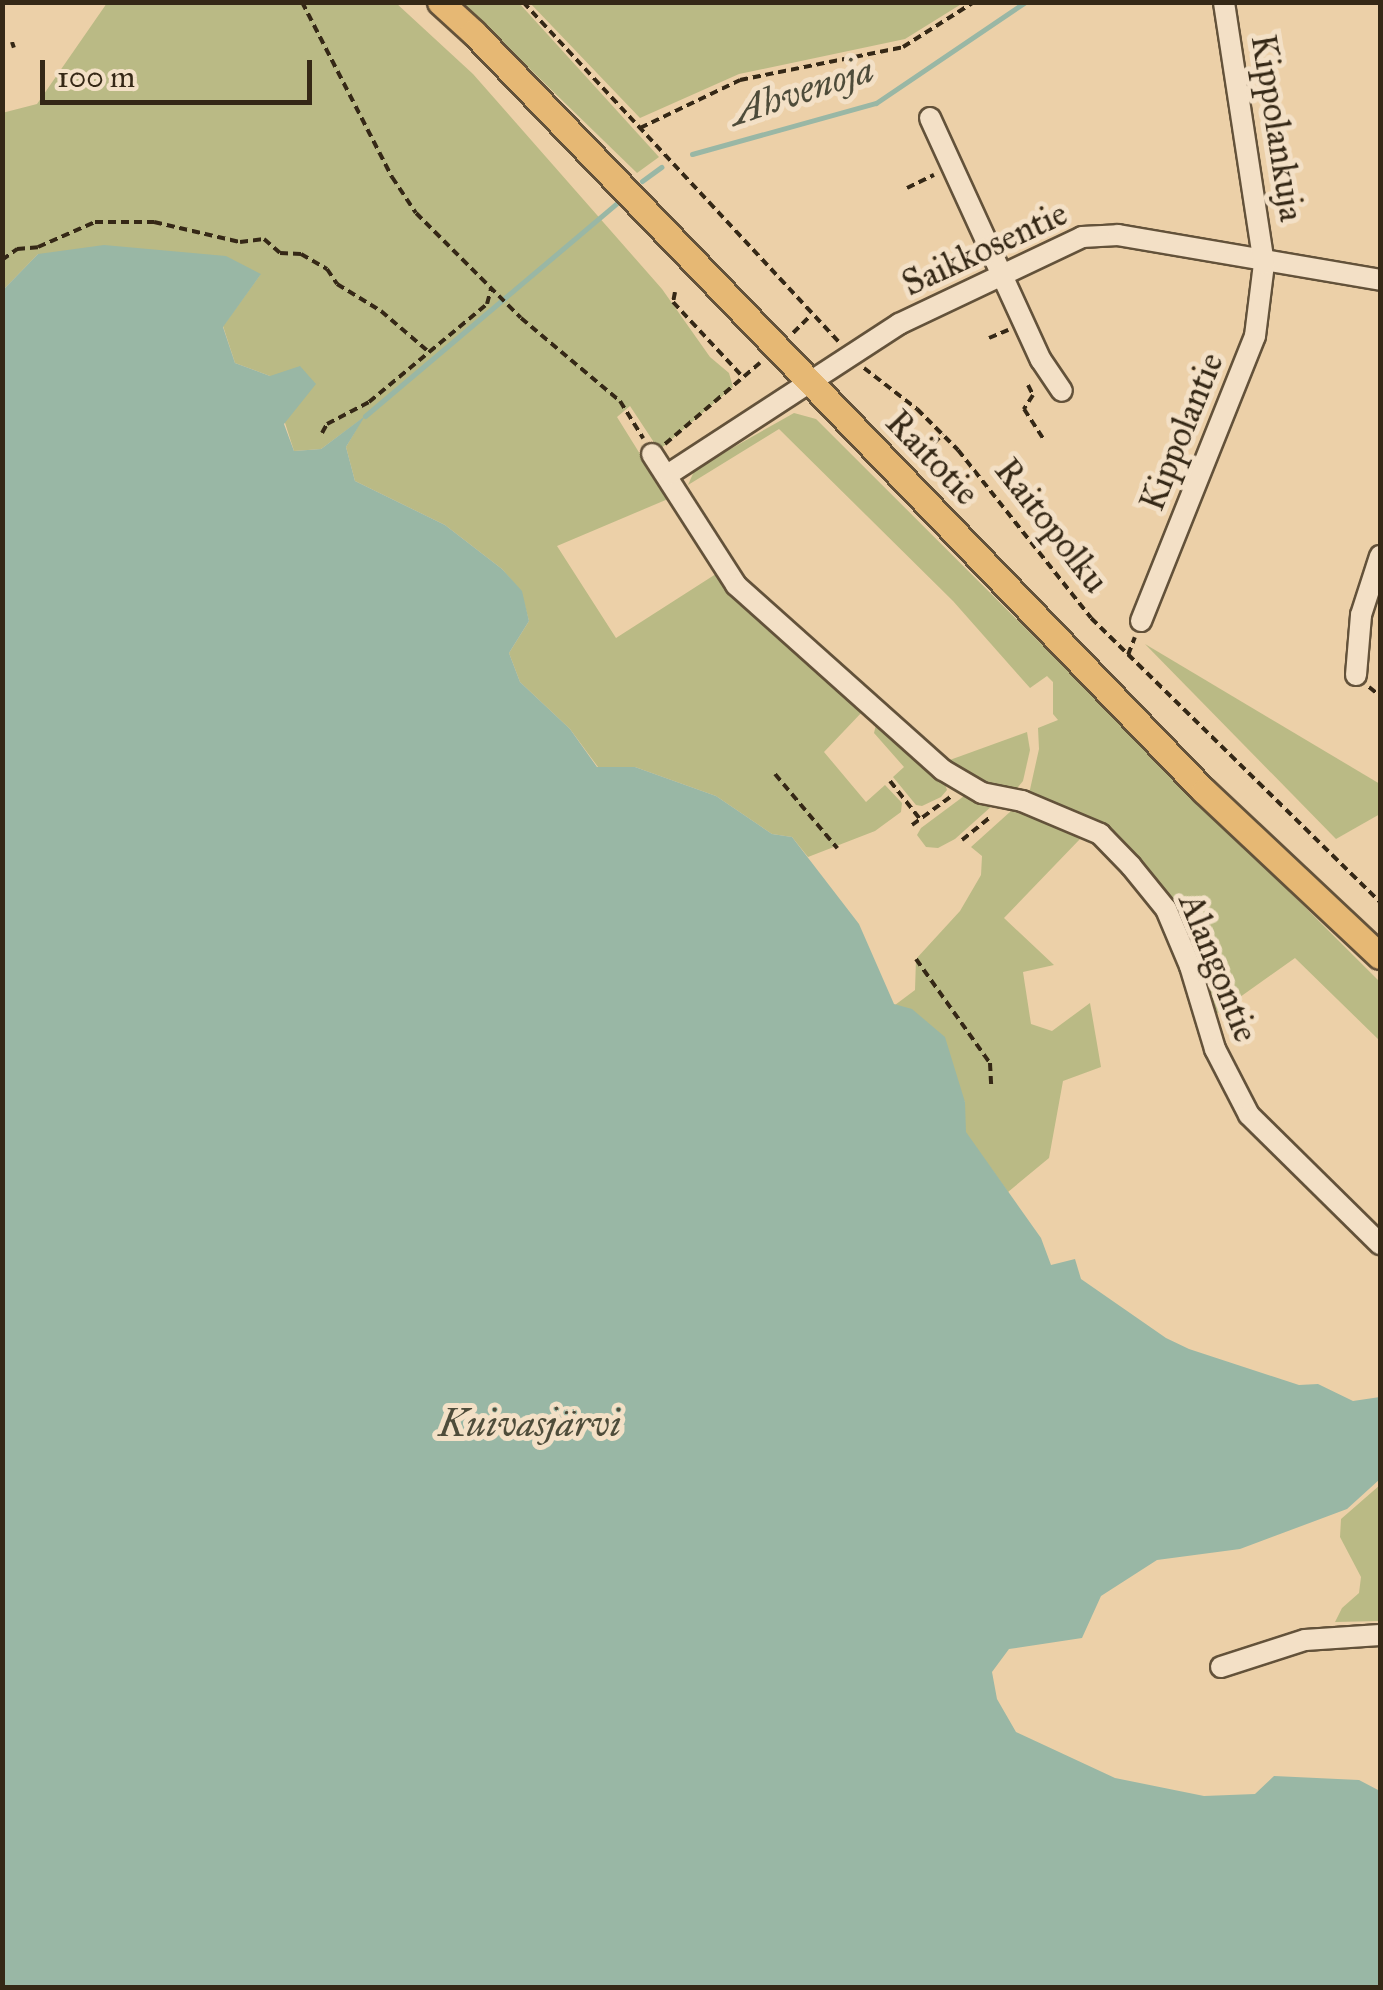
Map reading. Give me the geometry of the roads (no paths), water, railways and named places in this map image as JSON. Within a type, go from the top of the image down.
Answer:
[{"type":"main road","name":"Raitotie","points":[[440,2],[1204,790],[1380,956]]},
{"type":"street","name":"Kippolankuja","points":[[1224,2],[1264,264]]},
{"type":"street","points":[[930,118],[1041,360],[1062,391]]},
{"type":"street","name":"Saikkosentie","points":[[808,380],[899,324],[1096,234],[1380,280]]},
{"type":"street","name":"Kippolantie","points":[[1142,621],[1255,336],[1264,264]]},
{"type":"street","points":[[668,474],[808,380]]},
{"type":"street","name":"Alangontie","points":[[652,454],[736,584],[964,785],[1010,798],[1100,834],[1131,866],[1166,909],[1190,966],[1215,1049],[1249,1115],[1380,1244]]},
{"type":"street","points":[[1356,675],[1360,614],[1380,556]]},
{"type":"street","points":[[1221,1667],[1305,1640],[1380,1635]]},
{"type":"water","name":"Kuivasjärvi","points":[[104,245],[226,256],[261,274],[223,327],[235,363],[270,376],[300,366],[316,384],[284,424],[294,451],[321,449],[365,416],[346,447],[355,481],[445,525],[502,569],[522,591],[529,621],[509,653],[520,682],[570,729],[597,767],[635,767],[716,796],[772,834],[792,837],[859,924],[894,1004],[912,1009],[945,1037],[965,1102],[966,1132],[1041,1238],[1051,1265],[1075,1259],[1081,1279],[1166,1338],[1189,1349],[1299,1385],[1318,1384],[1353,1401],[1380,1397],[1380,1479],[1347,1509],[1240,1549],[1157,1560],[1101,1596],[1082,1638],[1009,1649],[992,1672],[997,1699],[1016,1732],[1115,1778],[1204,1796],[1255,1794],[1274,1776],[1359,1780],[1380,1791],[1380,1987],[3,1987],[3,290],[38,254]]},
{"type":"waterway","name":"Ahvenoja","points":[[692,154],[876,103],[1025,2]]},
{"type":"waterway","name":"Ahvenoja","points":[[642,181],[661,167]]},
{"type":"waterway","name":"Ahvenoja","points":[[365,416],[616,204]]}]
